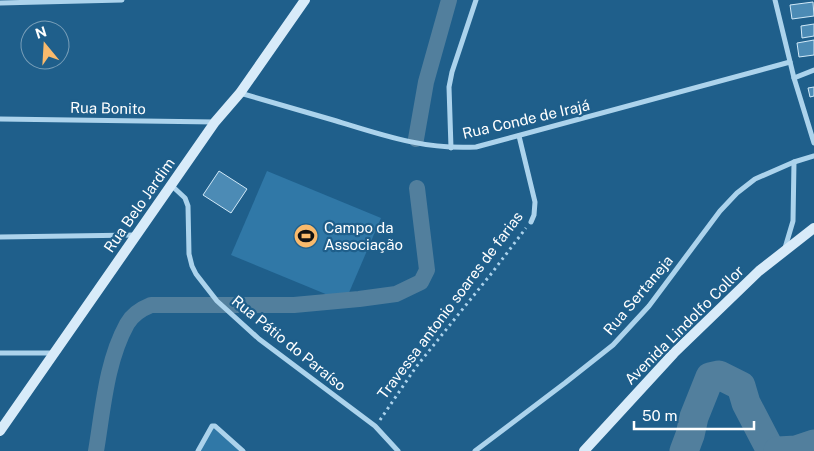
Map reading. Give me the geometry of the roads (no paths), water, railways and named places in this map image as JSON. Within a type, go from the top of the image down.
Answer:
[{"type":"street","points":[[0,3],[10,1],[122,0]]},
{"type":"street","name":"Rua Belo Jardim","points":[[0,430],[215,122],[240,93],[305,0]]},
{"type":"street","points":[[451,148],[449,87],[452,72],[476,0]]},
{"type":"street","points":[[776,0],[794,78],[814,143]]},
{"type":"street","name":"Rua Conde de Irajá","points":[[240,93],[396,140],[451,148],[476,147],[790,62]]},
{"type":"street","points":[[794,78],[814,70]]},
{"type":"street","name":"Rua Bonito","points":[[0,119],[215,122]]},
{"type":"street","name":"Travessa antonio soares de farias","points":[[519,136],[535,202],[534,215],[531,222]]},
{"type":"street","name":"Rua Sertaneja","points":[[475,451],[613,345],[649,306],[720,211],[736,193],[755,180],[794,162],[814,156]]},
{"type":"street","points":[[785,250],[793,221],[794,162]]},
{"type":"street","name":"Rua Pátio do Paraíso","points":[[171,185],[185,198],[188,206],[189,254],[192,266],[217,302],[258,339],[375,426],[398,451]]},
{"type":"street","name":"Avenida Lindolfo Collor","points":[[584,451],[674,353],[759,271],[814,228]]},
{"type":"street","points":[[0,237],[136,235]]},
{"type":"street","points":[[0,353],[54,353]]},
{"type":"street","points":[[198,451],[212,426],[215,426],[243,451]]},
{"type":"waterway","points":[[416,139],[426,82],[449,0]]},
{"type":"waterway","points":[[96,451],[106,386],[114,354],[127,324],[137,313],[151,305],[294,305],[396,294],[421,282],[427,270],[417,188]]},
{"type":"waterway","points":[[684,451],[694,417],[710,377],[719,375],[741,386],[746,403],[771,451]]},
{"type":"waterway","points":[[778,451],[796,450],[814,444]]},
{"type":"place","name":"Campo da Associação","points":[[306,236]]}]
